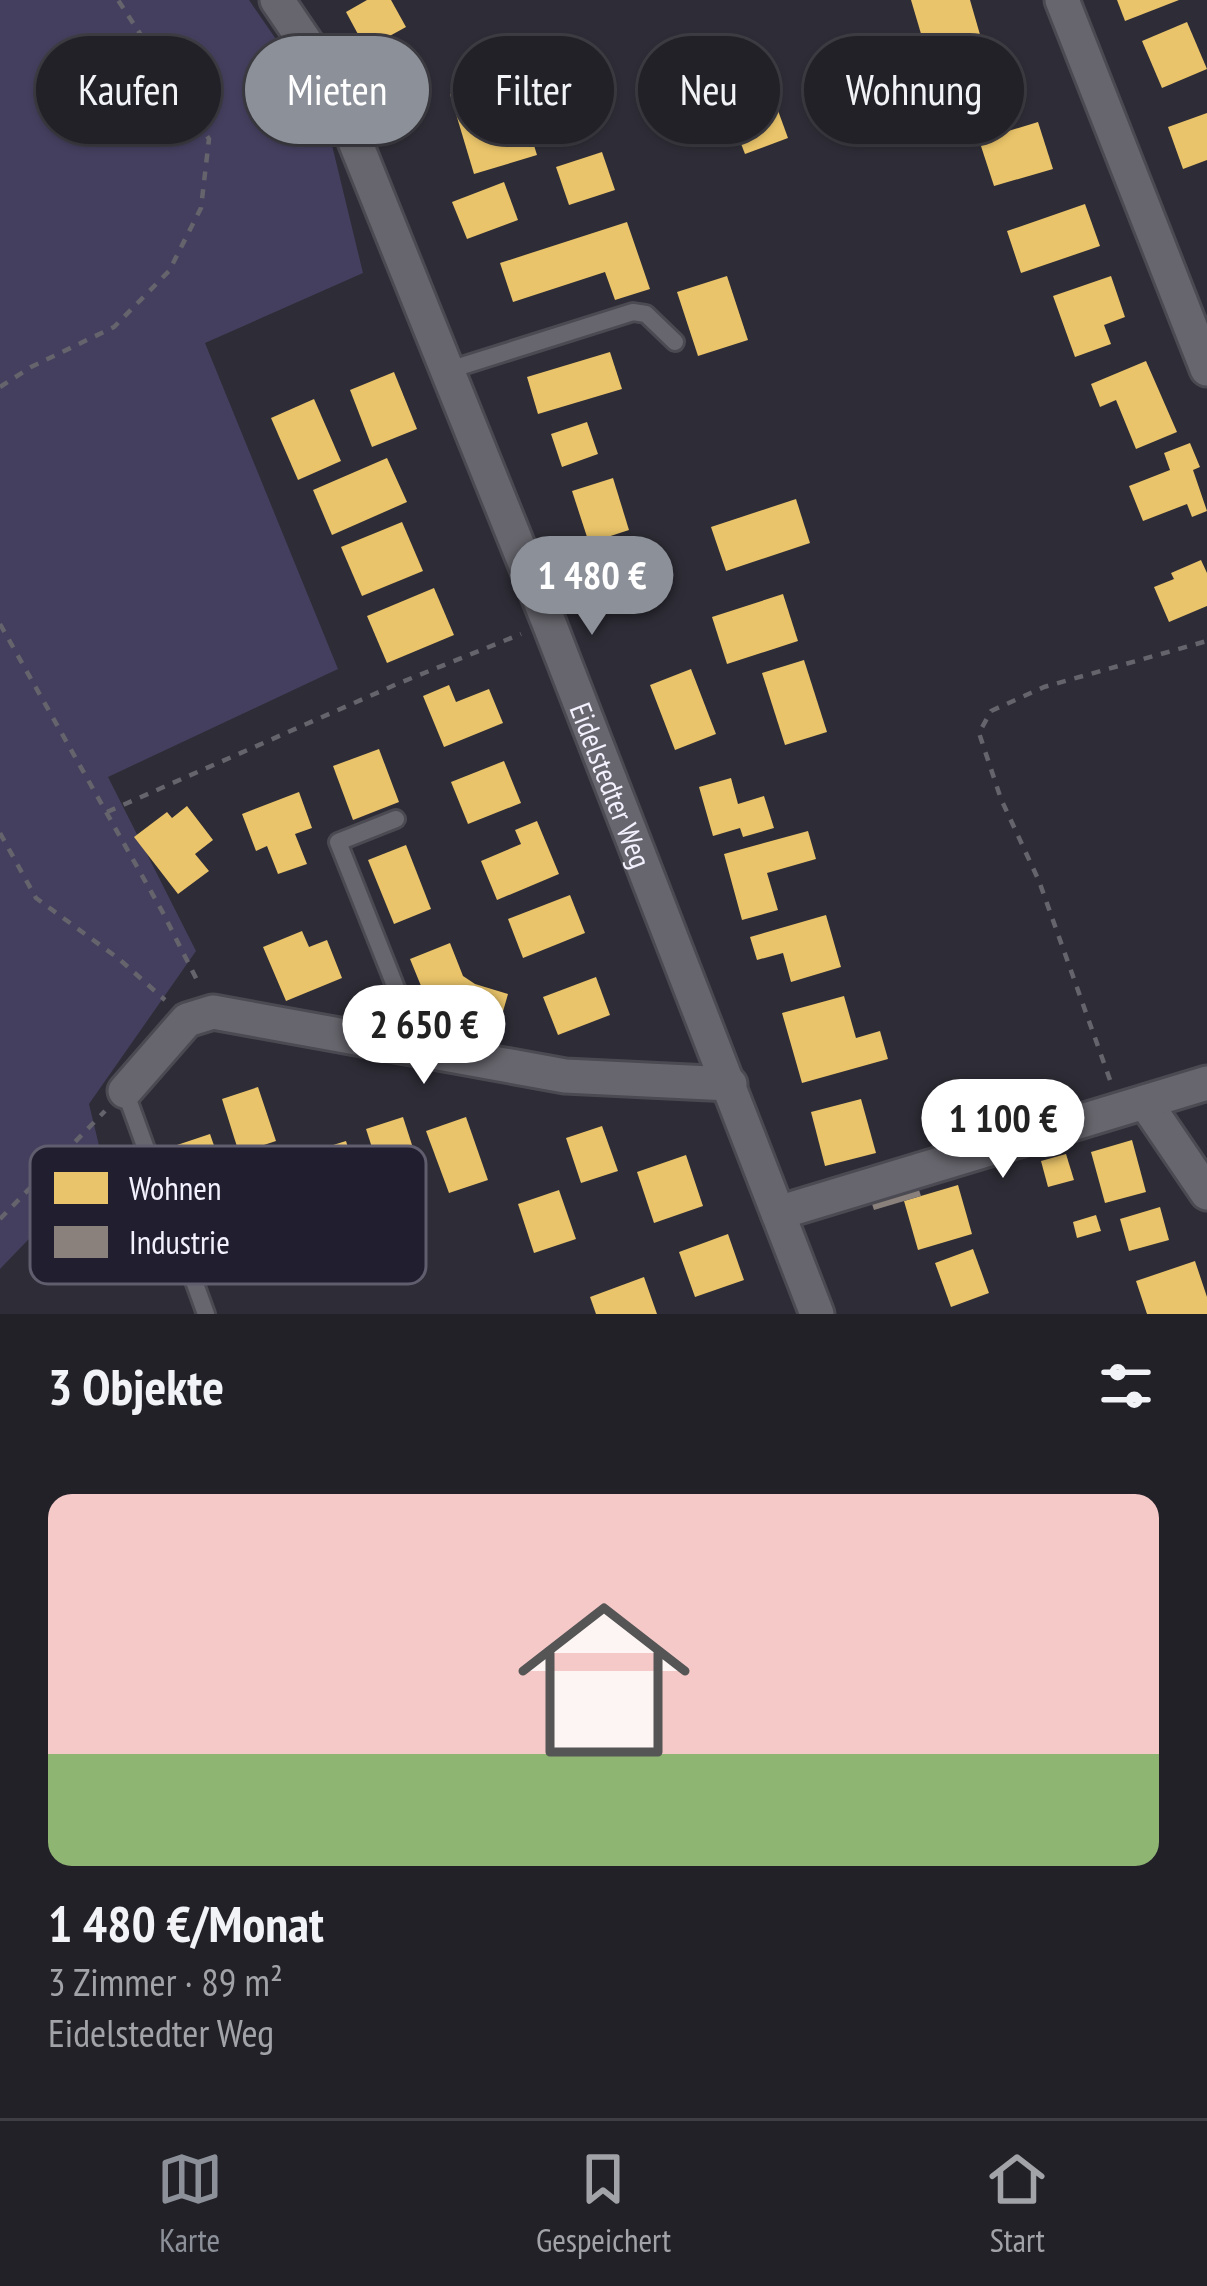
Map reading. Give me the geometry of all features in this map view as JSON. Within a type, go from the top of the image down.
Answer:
[{"type":"street","name":"Eidelstedter Weg","points":[[277,0],[323,68],[342,109],[549,623],[818,1314]]},
{"type":"street","points":[[1062,0],[1207,369]]},
{"type":"street","points":[[125,1091],[200,1016],[566,1076],[730,1084]]},
{"type":"street","points":[[778,1214],[1207,1083]]},
{"type":"street","points":[[1132,1106],[1207,1193]]},
{"type":"lane","points":[[449,370],[633,312],[646,314],[674,342]]},
{"type":"lane","points":[[396,819],[338,842],[421,1051]]},
{"type":"lane","points":[[125,1091],[145,1146]]},
{"type":"lane","points":[[195,1284],[206,1314]]},
{"type":"path","points":[[0,386],[114,327],[169,272],[201,208],[209,139],[118,0]]},
{"type":"path","points":[[0,623],[163,910],[200,1016]]},
{"type":"path","points":[[107,812],[397,684],[549,623]]},
{"type":"path","points":[[1132,1106],[1000,799],[979,733],[991,711],[1044,687],[1207,641]]},
{"type":"path","points":[[0,833],[36,898],[200,1016]]},
{"type":"path","points":[[71,1146],[125,1091]]},
{"type":"path","points":[[0,1219],[30,1188]]},
{"type":"shaded area","points":[[0,0],[249,0],[274,36],[245,36],[245,144],[332,144],[363,273],[205,343],[338,669],[108,777],[196,951],[89,1104],[99,1146],[30,1146],[30,1238],[0,1269]]},
{"type":"building: Wohnen","points":[[367,0],[391,0],[406,27],[390,36],[359,36],[346,12]]},
{"type":"building: Wohnen","points":[[911,0],[970,0],[980,36],[922,36]]},
{"type":"building: Wohnen","points":[[1117,0],[1179,0],[1125,21]]},
{"type":"building: Wohnen","points":[[1187,22],[1207,69],[1162,88],[1142,41]]},
{"type":"building: Wohnen","points":[[1207,113],[1207,160],[1183,169],[1168,127]]},
{"type":"building: Wohnen","points":[[780,116],[788,138],[780,141]]},
{"type":"building: Wohnen","points":[[1038,122],[1053,169],[994,186],[980,144],[1024,144],[1024,126]]},
{"type":"building: Wohnen","points":[[465,144],[534,144],[537,155],[474,174]]},
{"type":"building: Wohnen","points":[[741,144],[772,144],[745,154]]},
{"type":"building: Wohnen","points":[[602,152],[615,190],[569,205],[556,167]]},
{"type":"building: Wohnen","points":[[504,182],[518,220],[467,239],[452,202]]},
{"type":"building: Wohnen","points":[[1085,204],[1100,246],[1021,273],[1007,231]]},
{"type":"building: Wohnen","points":[[627,222],[650,289],[615,300],[605,272],[513,302],[500,263]]},
{"type":"building: Wohnen","points":[[727,276],[748,340],[698,356],[677,292]]},
{"type":"building: Wohnen","points":[[1111,276],[1125,317],[1104,325],[1111,344],[1075,357],[1053,296]]},
{"type":"building: Wohnen","points":[[610,352],[622,389],[538,414],[527,377]]},
{"type":"building: Wohnen","points":[[1146,361],[1177,432],[1136,449],[1116,400],[1100,407],[1091,384]]},
{"type":"building: Wohnen","points":[[394,372],[417,429],[372,447],[350,390]]},
{"type":"building: Wohnen","points":[[314,399],[341,461],[298,480],[271,418]]},
{"type":"building: Wohnen","points":[[587,422],[598,454],[562,467],[551,434]]},
{"type":"building: Wohnen","points":[[1190,443],[1200,467],[1193,470],[1207,511],[1192,517],[1187,504],[1143,521],[1129,486],[1170,470],[1164,453]]},
{"type":"building: Wohnen","points":[[387,458],[407,502],[332,535],[313,490]]},
{"type":"building: Wohnen","points":[[613,478],[629,530],[589,543],[572,491]]},
{"type":"building: Wohnen","points":[[796,499],[810,543],[726,571],[711,527]]},
{"type":"building: Wohnen","points":[[402,522],[423,571],[362,596],[341,547]]},
{"type":"building: Wohnen","points":[[1201,560],[1207,573],[1207,606],[1169,622],[1154,587],[1174,579],[1171,573]]},
{"type":"building: Wohnen","points":[[434,588],[454,635],[387,663],[367,616]]},
{"type":"building: Wohnen","points":[[783,594],[798,641],[727,664],[712,617]]},
{"type":"building: Wohnen","points":[[804,660],[827,732],[785,745],[762,673]]},
{"type":"building: Wohnen","points":[[691,669],[716,734],[675,750],[650,685]]},
{"type":"building: Wohnen","points":[[449,685],[456,702],[489,689],[503,723],[444,747],[423,696]]},
{"type":"building: Wohnen","points":[[379,749],[399,802],[353,820],[333,766]]},
{"type":"building: Wohnen","points":[[504,761],[521,803],[468,824],[451,782]]},
{"type":"building: Wohnen","points":[[731,778],[738,804],[764,796],[774,828],[743,837],[740,828],[713,836],[699,787]]},
{"type":"building: Wohnen","points":[[299,792],[312,828],[295,834],[307,864],[278,874],[267,846],[256,851],[242,814]]},
{"type":"building: Wohnen","points":[[187,806],[213,840],[195,854],[209,871],[178,894],[134,837],[167,812],[172,818]]},
{"type":"building: Wohnen","points":[[537,821],[559,874],[497,900],[481,861],[521,844],[515,830]]},
{"type":"building: Wohnen","points":[[808,831],[816,859],[767,873],[778,910],[742,920],[724,854]]},
{"type":"building: Wohnen","points":[[406,845],[431,909],[394,924],[368,860]]},
{"type":"building: Wohnen","points":[[570,895],[585,933],[523,958],[508,919]]},
{"type":"building: Wohnen","points":[[826,915],[841,967],[791,982],[783,953],[757,960],[750,937]]},
{"type":"building: Wohnen","points":[[302,931],[309,947],[327,940],[342,978],[286,1001],[263,947]]},
{"type":"building: Wohnen","points":[[450,943],[463,976],[508,994],[496,1036],[451,1022],[428,1003],[410,959]]},
{"type":"building: Wohnen","points":[[596,977],[610,1015],[558,1035],[543,997]]},
{"type":"building: Wohnen","points":[[844,996],[856,1038],[880,1031],[888,1059],[802,1083],[782,1013]]},
{"type":"building: Wohnen","points":[[258,1087],[276,1141],[237,1146],[222,1099]]},
{"type":"building: Wohnen","points":[[861,1099],[876,1153],[825,1166],[811,1112]]},
{"type":"building: Wohnen","points":[[403,1117],[412,1146],[371,1146],[366,1129]]},
{"type":"building: Wohnen","points":[[466,1117],[488,1180],[449,1193],[426,1131]]},
{"type":"building: Wohnen","points":[[602,1126],[618,1171],[581,1183],[566,1138]]},
{"type":"building: Wohnen","points":[[210,1134],[214,1146],[174,1146]]},
{"type":"building: Wohnen","points":[[1132,1140],[1146,1192],[1105,1203],[1091,1152]]},
{"type":"building: Wohnen","points":[[1066,1154],[1074,1180],[1048,1187],[1041,1161]]},
{"type":"building: Wohnen","points":[[686,1155],[703,1206],[654,1223],[637,1172]]},
{"type":"building: Wohnen","points":[[958,1185],[972,1234],[918,1250],[904,1201]]},
{"type":"building: Wohnen","points":[[559,1190],[576,1239],[534,1253],[518,1204]]},
{"type":"building: Wohnen","points":[[1160,1207],[1169,1240],[1129,1251],[1120,1219]]},
{"type":"building: Wohnen","points":[[1096,1215],[1101,1231],[1077,1238],[1073,1222]]},
{"type":"building: Wohnen","points":[[728,1234],[744,1280],[695,1297],[679,1252]]},
{"type":"building: Wohnen","points":[[973,1249],[989,1293],[951,1307],[935,1263]]},
{"type":"building: Wohnen","points":[[1195,1261],[1207,1297],[1207,1314],[1147,1314],[1136,1281]]},
{"type":"building: Wohnen","points":[[644,1277],[657,1314],[596,1314],[590,1297]]},
{"type":"building: Industrie","points":[[917,1184],[921,1196],[874,1210],[870,1198]]}]
